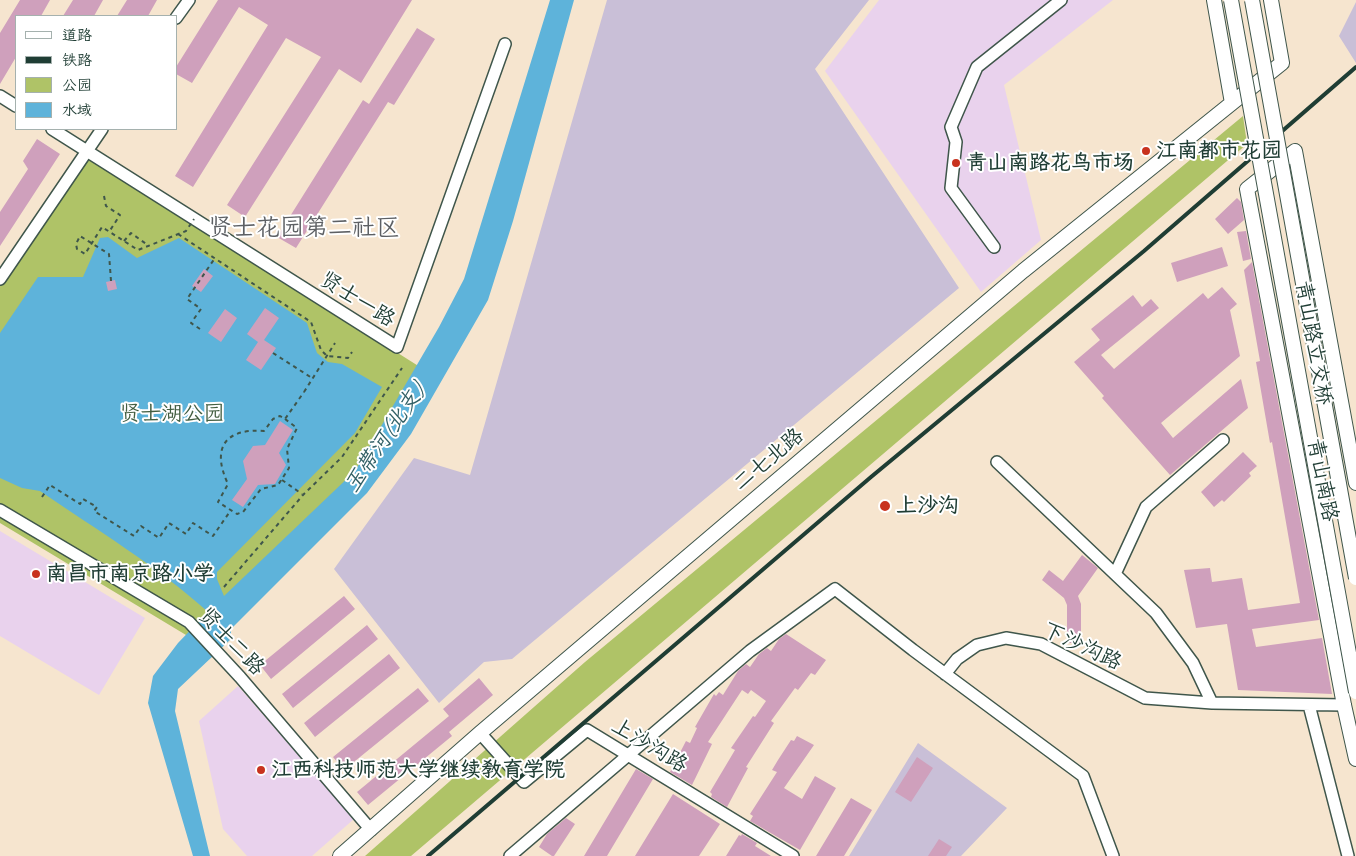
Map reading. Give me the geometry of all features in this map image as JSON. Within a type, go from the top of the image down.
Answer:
[{"type":"main road","points":[[1214,0],[1232,102],[1282,63],[1271,0]]},
{"type":"main road","name":"青山路立交桥","points":[[1231,0],[1356,692]]},
{"type":"main road","name":"青山路立交桥","points":[[1252,0],[1356,578]]},
{"type":"main road","name":"二七北路","points":[[340,856],[480,733],[1023,271],[1232,102]]},
{"type":"main road","name":"青山南路","points":[[1356,483],[1295,151],[1247,189],[1344,705],[1356,759]]},
{"type":"street","points":[[178,15],[188,0]]},
{"type":"street","points":[[994,247],[951,188],[956,142],[951,127],[978,67],[1061,0]]},
{"type":"street","name":"贤士一路","points":[[54,130],[396,347],[505,44]]},
{"type":"street","points":[[0,96],[15,105]]},
{"type":"street","points":[[0,279],[101,130]]},
{"type":"street","points":[[1115,574],[1146,507],[1223,440]]},
{"type":"street","points":[[998,462],[1156,613],[1193,663],[1212,703]]},
{"type":"street","name":"贤士二路","points":[[0,510],[189,622],[240,677],[371,830]]},
{"type":"street","points":[[510,856],[750,651],[835,589],[945,674],[1083,776],[1113,856]]},
{"type":"street","name":"下沙沟路","points":[[945,674],[957,658],[978,645],[1006,638],[1041,644],[1145,698],[1212,703],[1344,705]]},
{"type":"street","points":[[1308,705],[1348,856]]},
{"type":"street","name":"上沙沟路","points":[[480,733],[524,782],[587,730],[793,856]]},
{"type":"path","points":[[104,196],[106,206],[120,215],[109,232]]},
{"type":"path","points":[[111,281],[109,254],[92,244],[80,236],[76,244],[77,249],[85,254],[92,244],[102,227],[138,250],[186,232],[194,219]]},
{"type":"path","points":[[124,241],[130,233],[149,246]]},
{"type":"path","points":[[178,234],[311,322],[321,350],[327,356],[348,358],[352,352]]},
{"type":"path","points":[[200,329],[191,323],[201,309],[187,299],[215,258]]},
{"type":"path","points":[[285,419],[335,343]]},
{"type":"path","points":[[273,353],[312,378]]},
{"type":"path","points":[[224,587],[303,495],[342,457],[402,368]]},
{"type":"path","points":[[280,416],[297,428],[287,449],[289,468],[282,480],[278,485],[261,489],[243,512],[236,514],[218,502],[228,484],[222,472],[221,450],[233,434],[241,431],[264,431],[273,418],[280,416]]},
{"type":"path","points":[[282,480],[303,495]]},
{"type":"path","points":[[42,497],[50,485],[80,504],[83,499],[97,507],[94,511],[134,536],[141,526],[159,538],[169,523],[186,534],[193,523],[213,536],[231,510]]},
{"type":"shaded area","points":[[607,0],[869,0],[815,69],[959,288],[512,659],[484,662],[439,703],[334,569],[414,458],[470,475]]},
{"type":"shaded area","name":"青山南路花鸟市场","points":[[879,0],[1113,0],[1004,85],[1041,240],[981,292],[825,71]]},
{"type":"shaded area","points":[[1356,2],[1356,63],[1339,36]]},
{"type":"shaded area","name":"南昌市南京路小学","points":[[0,531],[145,618],[99,695],[0,636]]},
{"type":"shaded area","name":"江西科技师范大学继续教育学院","points":[[238,686],[354,819],[312,856],[247,856],[223,829],[199,721]]},
{"type":"shaded area","points":[[918,743],[1007,808],[961,856],[849,856]]},
{"type":"green space","points":[[1243,116],[1247,144],[411,856],[365,856],[585,662]]},
{"type":"green space","name":"贤士湖公园","points":[[87,157],[420,367],[357,473],[191,638],[0,523],[0,285]]},
{"type":"water","name":"贤士湖公园","points":[[550,0],[574,0],[513,221],[488,300],[411,434],[367,493],[231,629],[231,639],[178,689],[175,711],[210,856],[193,856],[148,703],[153,676],[178,643],[208,612],[168,579],[40,491],[22,488],[0,478],[0,333],[38,277],[83,277],[100,238],[108,237],[137,258],[179,238],[307,323],[317,353],[328,362],[342,364],[382,387],[355,433],[217,572],[217,579],[224,596],[355,471],[439,327],[464,279]]},
{"type":"building","points":[[20,0],[50,0],[42,15],[15,15],[15,59],[0,84],[0,33]]},
{"type":"building","points":[[73,0],[103,0],[95,15],[64,15]]},
{"type":"building","points":[[127,0],[157,0],[149,15],[118,15]]},
{"type":"building","points":[[218,0],[412,0],[361,83],[339,69],[245,217],[227,205],[321,57],[286,38],[193,187],[175,176],[268,25],[239,7],[192,83],[178,75],[178,64]]},
{"type":"building","points":[[417,28],[435,39],[394,105],[388,102],[296,248],[277,237],[363,100],[369,104]]},
{"type":"building","points":[[37,139],[60,154],[0,246],[0,212],[28,169],[23,161]]},
{"type":"building","points":[[1237,198],[1241,202],[1244,220],[1228,234],[1215,219]]},
{"type":"building","points":[[1246,231],[1251,259],[1243,261],[1237,232]]},
{"type":"building","points":[[1222,247],[1228,266],[1177,282],[1171,263]]},
{"type":"building","points":[[1252,262],[1319,620],[1252,629],[1256,647],[1322,638],[1332,694],[1238,690],[1227,624],[1196,628],[1184,570],[1210,568],[1212,582],[1242,578],[1248,610],[1300,603],[1256,362],[1260,361],[1244,270]]},
{"type":"building","points":[[204,269],[213,276],[201,292],[192,286]]},
{"type":"building","points":[[115,280],[117,289],[108,291],[106,282]]},
{"type":"building","points":[[1222,287],[1237,304],[1230,310],[1240,356],[1161,423],[1173,438],[1241,379],[1248,408],[1170,475],[1102,398],[1104,396],[1074,362],[1100,340],[1091,329],[1133,295],[1142,307],[1151,299],[1159,308],[1101,355],[1114,369],[1203,293],[1208,299]]},
{"type":"building","points":[[265,308],[279,318],[264,340],[276,348],[261,370],[246,360],[258,342],[247,334]]},
{"type":"building","points":[[225,309],[237,318],[221,342],[208,333]]},
{"type":"building","points":[[280,421],[293,430],[279,453],[286,465],[275,484],[258,485],[243,507],[232,500],[247,479],[243,461],[253,446],[265,445]]},
{"type":"building","points":[[1243,452],[1257,466],[1249,473],[1251,476],[1224,502],[1222,500],[1214,507],[1201,492]]},
{"type":"building","points":[[1082,555],[1098,568],[1078,596],[1081,604],[1081,643],[1067,643],[1067,605],[1064,598],[1042,580],[1049,570],[1063,581]]},
{"type":"building","points":[[344,596],[355,609],[271,679],[260,665]]},
{"type":"building","points":[[367,625],[378,639],[293,708],[282,694]]},
{"type":"building","points":[[786,634],[826,660],[815,675],[811,673],[798,690],[795,688],[771,721],[774,723],[746,767],[748,768],[727,807],[711,797],[712,794],[710,792],[735,750],[731,748],[766,701],[751,690],[748,694],[742,690],[708,742],[712,744],[692,785],[670,772],[686,741],[690,743],[697,728],[695,727],[714,694],[716,696],[719,692],[723,695],[738,671],[746,664],[750,667],[759,654],[767,648],[771,651],[779,639]]},
{"type":"building","points":[[389,654],[400,668],[315,737],[304,723]]},
{"type":"building","points":[[479,678],[493,695],[449,732],[452,736],[368,805],[357,792],[449,716],[443,709]]},
{"type":"building","points":[[418,688],[429,701],[344,770],[333,757]]},
{"type":"building","points":[[797,736],[814,745],[784,788],[802,799],[815,776],[836,788],[800,850],[750,821],[753,816],[750,814],[777,772],[772,770],[791,740],[794,741]]},
{"type":"building","points":[[917,757],[933,768],[911,802],[895,792]]},
{"type":"building","points":[[636,769],[653,779],[607,856],[584,856]]},
{"type":"building","points":[[673,794],[720,824],[699,856],[635,856]]},
{"type":"building","points":[[851,798],[872,810],[844,856],[816,856]]},
{"type":"building","points":[[566,818],[575,824],[554,856],[552,856],[539,847],[547,834]]},
{"type":"building","points":[[742,834],[757,843],[755,846],[771,856],[726,856],[739,835],[741,836]]},
{"type":"building","points":[[939,839],[952,847],[946,856],[928,856]]},
{"type":"railway","points":[[428,856],[871,477],[1144,251],[1356,67]]},
{"type":"place","name":"江南都市花园","points":[[1146,151]]},
{"type":"place","name":"青山南路花鸟市场","points":[[956,163]]},
{"type":"place","name":"上沙沟","points":[[885,506]]},
{"type":"place","name":"南昌市南京路小学","points":[[36,574]]},
{"type":"place","name":"江西科技师范大学继续教育学院","points":[[261,770]]},
{"type":"district","name":"贤士花园第二社区","points":[[304,229]]},
{"type":"water label","name":"玉带河(北支)","points":[[385,439]]}]
